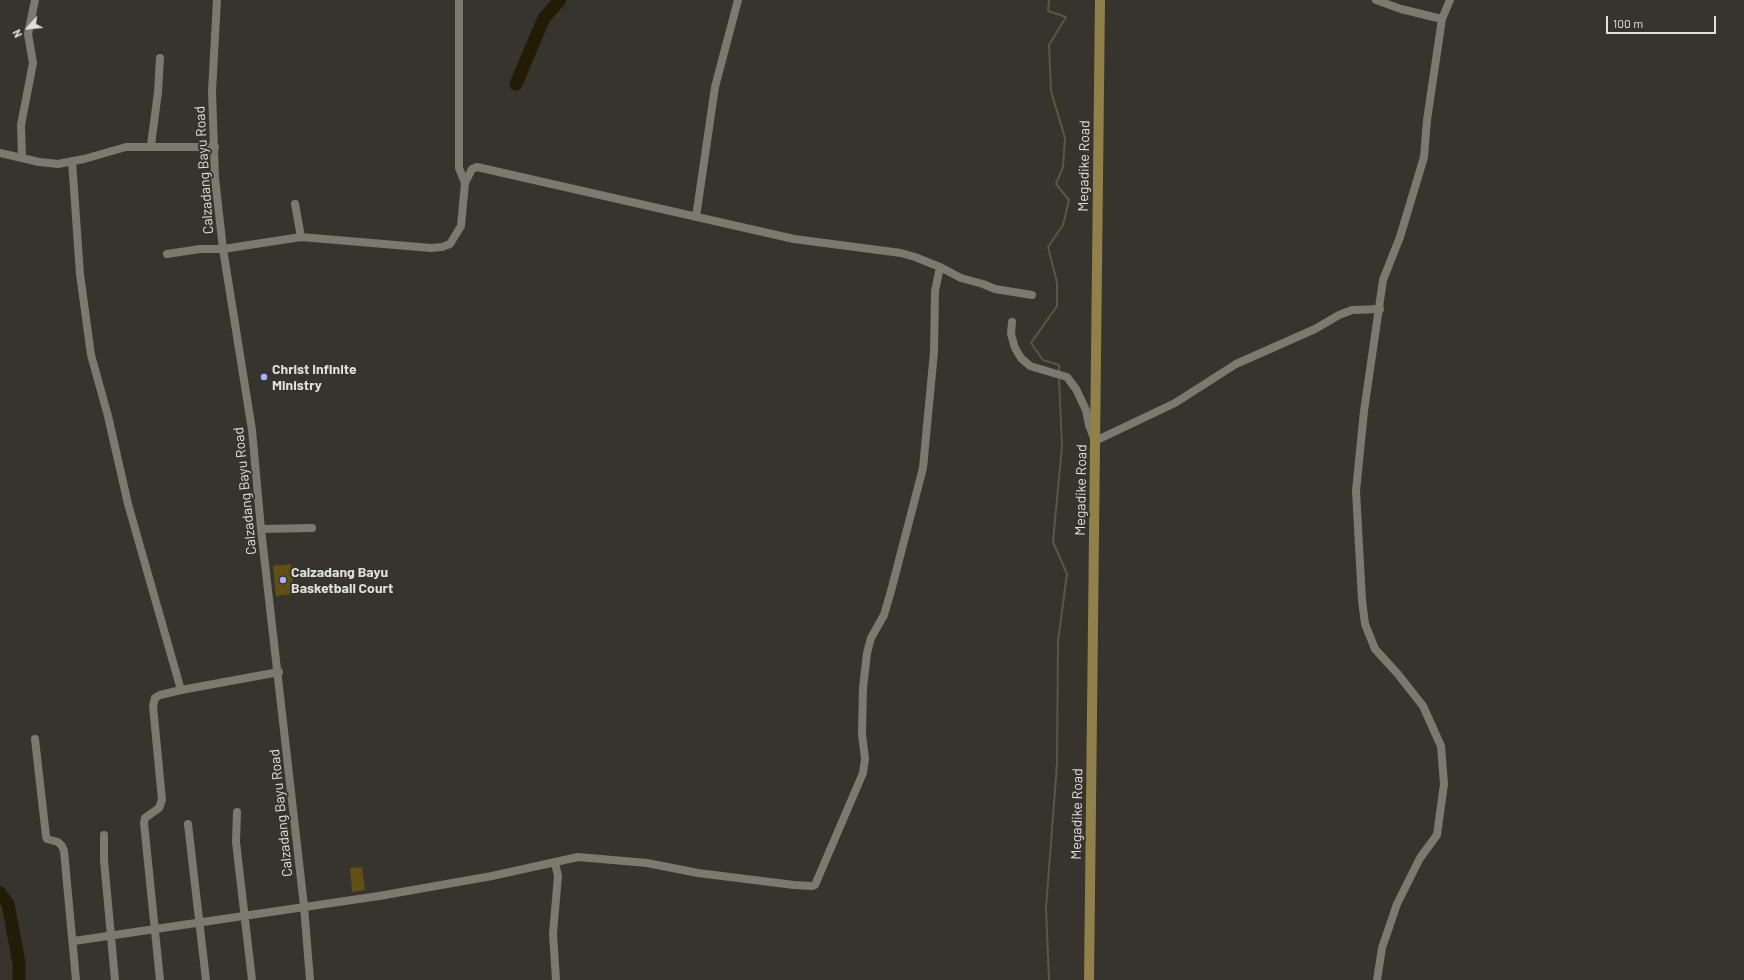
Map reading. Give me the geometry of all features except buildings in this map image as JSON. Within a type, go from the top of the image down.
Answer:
[{"type":"main road","name":"Megadike Road","points":[[1089,980],[1100,0]]},
{"type":"street","points":[[22,157],[22,125],[33,63],[28,34],[35,0]]},
{"type":"street","name":"Calzadang Bayu Road","points":[[217,0],[212,92],[215,178],[223,250],[252,430],[261,529],[279,672],[304,906],[310,980]]},
{"type":"street","points":[[459,0],[459,168],[465,183]]},
{"type":"street","points":[[696,217],[715,87],[738,0]]},
{"type":"street","points":[[1376,0],[1401,9],[1442,19]]},
{"type":"street","points":[[1377,980],[1382,948],[1397,904],[1420,858],[1437,835],[1444,784],[1441,746],[1423,706],[1397,673],[1374,649],[1365,624],[1362,600],[1356,491],[1364,411],[1383,280],[1400,237],[1424,157],[1427,120],[1442,19],[1450,0]]},
{"type":"street","points":[[150,145],[158,92],[160,58]]},
{"type":"street","points":[[0,153],[46,163],[58,164],[126,147],[150,145],[214,147]]},
{"type":"street","points":[[72,161],[80,274],[91,356],[108,416],[128,504],[181,690]]},
{"type":"street","points":[[167,254],[200,249],[223,250],[302,237],[431,248],[450,244],[461,226],[465,183],[472,170],[477,167],[670,209],[696,217],[794,239],[895,252],[915,257],[940,267],[961,278],[995,289],[1032,295]]},
{"type":"street","points":[[295,204],[302,237]]},
{"type":"street","points":[[74,941],[200,921],[379,896],[555,863],[578,857],[595,857],[794,885],[815,885],[863,773],[865,759],[862,734],[863,688],[867,653],[871,638],[884,615],[924,468],[933,366],[935,292],[940,267]]},
{"type":"street","points":[[1012,322],[1011,334],[1015,348],[1021,358],[1030,366],[1067,377],[1076,389],[1086,410],[1089,425],[1096,441],[1175,403],[1236,364],[1315,329],[1339,315],[1352,310],[1380,309]]},
{"type":"street","points":[[261,529],[312,528]]},
{"type":"street","points":[[160,980],[144,823],[145,818],[159,808],[162,800],[154,701],[157,696],[181,690],[279,672]]},
{"type":"street","points":[[35,739],[46,836],[48,839],[58,842],[64,851],[74,941],[76,980]]},
{"type":"street","points":[[237,812],[236,842],[252,980]]},
{"type":"street","points":[[188,824],[206,980]]},
{"type":"street","points":[[104,835],[104,860],[115,980]]},
{"type":"street","points":[[555,863],[558,876],[553,933],[556,980]]},
{"type":"shaded area","name":"Calzadang Bayu Basketball Court","points":[[291,564],[294,594],[276,596],[273,566]]},
{"type":"shaded area","points":[[362,867],[365,890],[352,892],[350,868]]},
{"type":"waterway","points":[[516,84],[544,18],[560,0]]},
{"type":"waterway","points":[[1049,0],[1048,11],[1066,17],[1049,45],[1051,91],[1065,138],[1063,167],[1056,184],[1069,200],[1063,225],[1048,247],[1057,282],[1057,306],[1031,343],[1043,360],[1059,365],[1059,372]]},
{"type":"waterway","points":[[1049,980],[1046,908],[1057,764],[1058,641],[1067,574],[1053,542],[1062,446],[1059,378]]},
{"type":"waterway","points":[[0,893],[8,904],[19,963],[19,980]]},
{"type":"place","name":"Christ Infinite Ministry","points":[[264,377]]},
{"type":"place","name":"Calzadang Bayu Basketball Court","points":[[283,580]]}]
